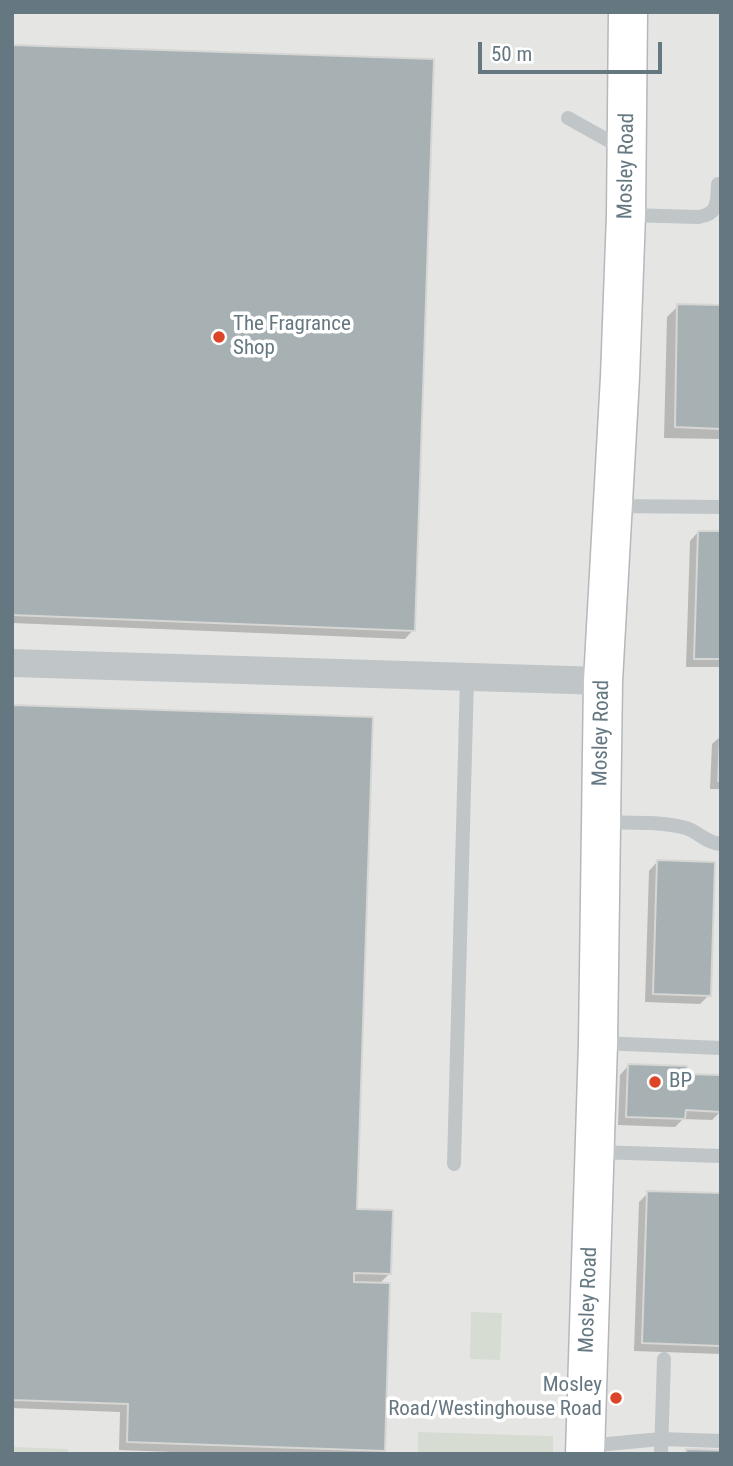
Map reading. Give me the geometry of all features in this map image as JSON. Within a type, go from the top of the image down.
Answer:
[{"type":"main road","points":[[601,12],[624,158]]},
{"type":"main road","name":"Mosley Road","points":[[585,1450],[598,1043],[603,681],[620,377],[626,215],[624,158],[634,21]]},
{"type":"street","points":[[12,663],[603,681]]},
{"type":"lane","points":[[568,118],[624,158]]},
{"type":"lane","points":[[626,215],[706,216],[716,207],[718,184],[721,184]]},
{"type":"lane","points":[[612,506],[721,508]]},
{"type":"lane","points":[[454,1164],[467,678]]},
{"type":"lane","points":[[601,822],[688,828],[711,843],[721,844]]},
{"type":"lane","points":[[598,1043],[721,1048]]},
{"type":"lane","points":[[594,1152],[721,1156]]},
{"type":"lane","points":[[661,1446],[664,1359]]},
{"type":"lane","points":[[585,1450],[721,1441]]},
{"type":"shaded area","points":[[12,12],[721,12],[721,1454],[12,1454]]},
{"type":"shaded area","points":[[471,1312],[502,1313],[500,1360],[470,1359]]},
{"type":"shaded area","points":[[418,1432],[553,1436],[553,1454],[418,1454]]},
{"type":"shaded area","points":[[12,1447],[68,1449],[68,1454],[12,1454]]},
{"type":"building","name":"The Fragrance Shop","points":[[12,45],[434,59],[415,631],[12,615]]},
{"type":"building","points":[[677,304],[721,305],[721,429],[675,427]]},
{"type":"building","points":[[698,531],[721,531],[721,659],[694,659]]},
{"type":"building","points":[[12,705],[373,717],[357,1209],[393,1210],[391,1274],[354,1273],[354,1282],[390,1283],[385,1451],[127,1442],[128,1404],[12,1400]]},
{"type":"building","points":[[720,734],[721,781],[718,781]]},
{"type":"building","points":[[657,860],[715,862],[711,996],[653,994]]},
{"type":"building","points":[[628,1064],[687,1066],[687,1074],[721,1075],[721,1112],[686,1110],[685,1119],[626,1117]]},
{"type":"building","points":[[647,1191],[721,1193],[721,1346],[642,1343]]},
{"type":"building","points":[[686,1449],[721,1450],[721,1454],[686,1454]]},
{"type":"place","name":"The Fragrance Shop","points":[[219,337]]},
{"type":"place","name":"BP","points":[[655,1082]]},
{"type":"place","name":"Mosley Road/Westinghouse Road","points":[[616,1398]]}]
